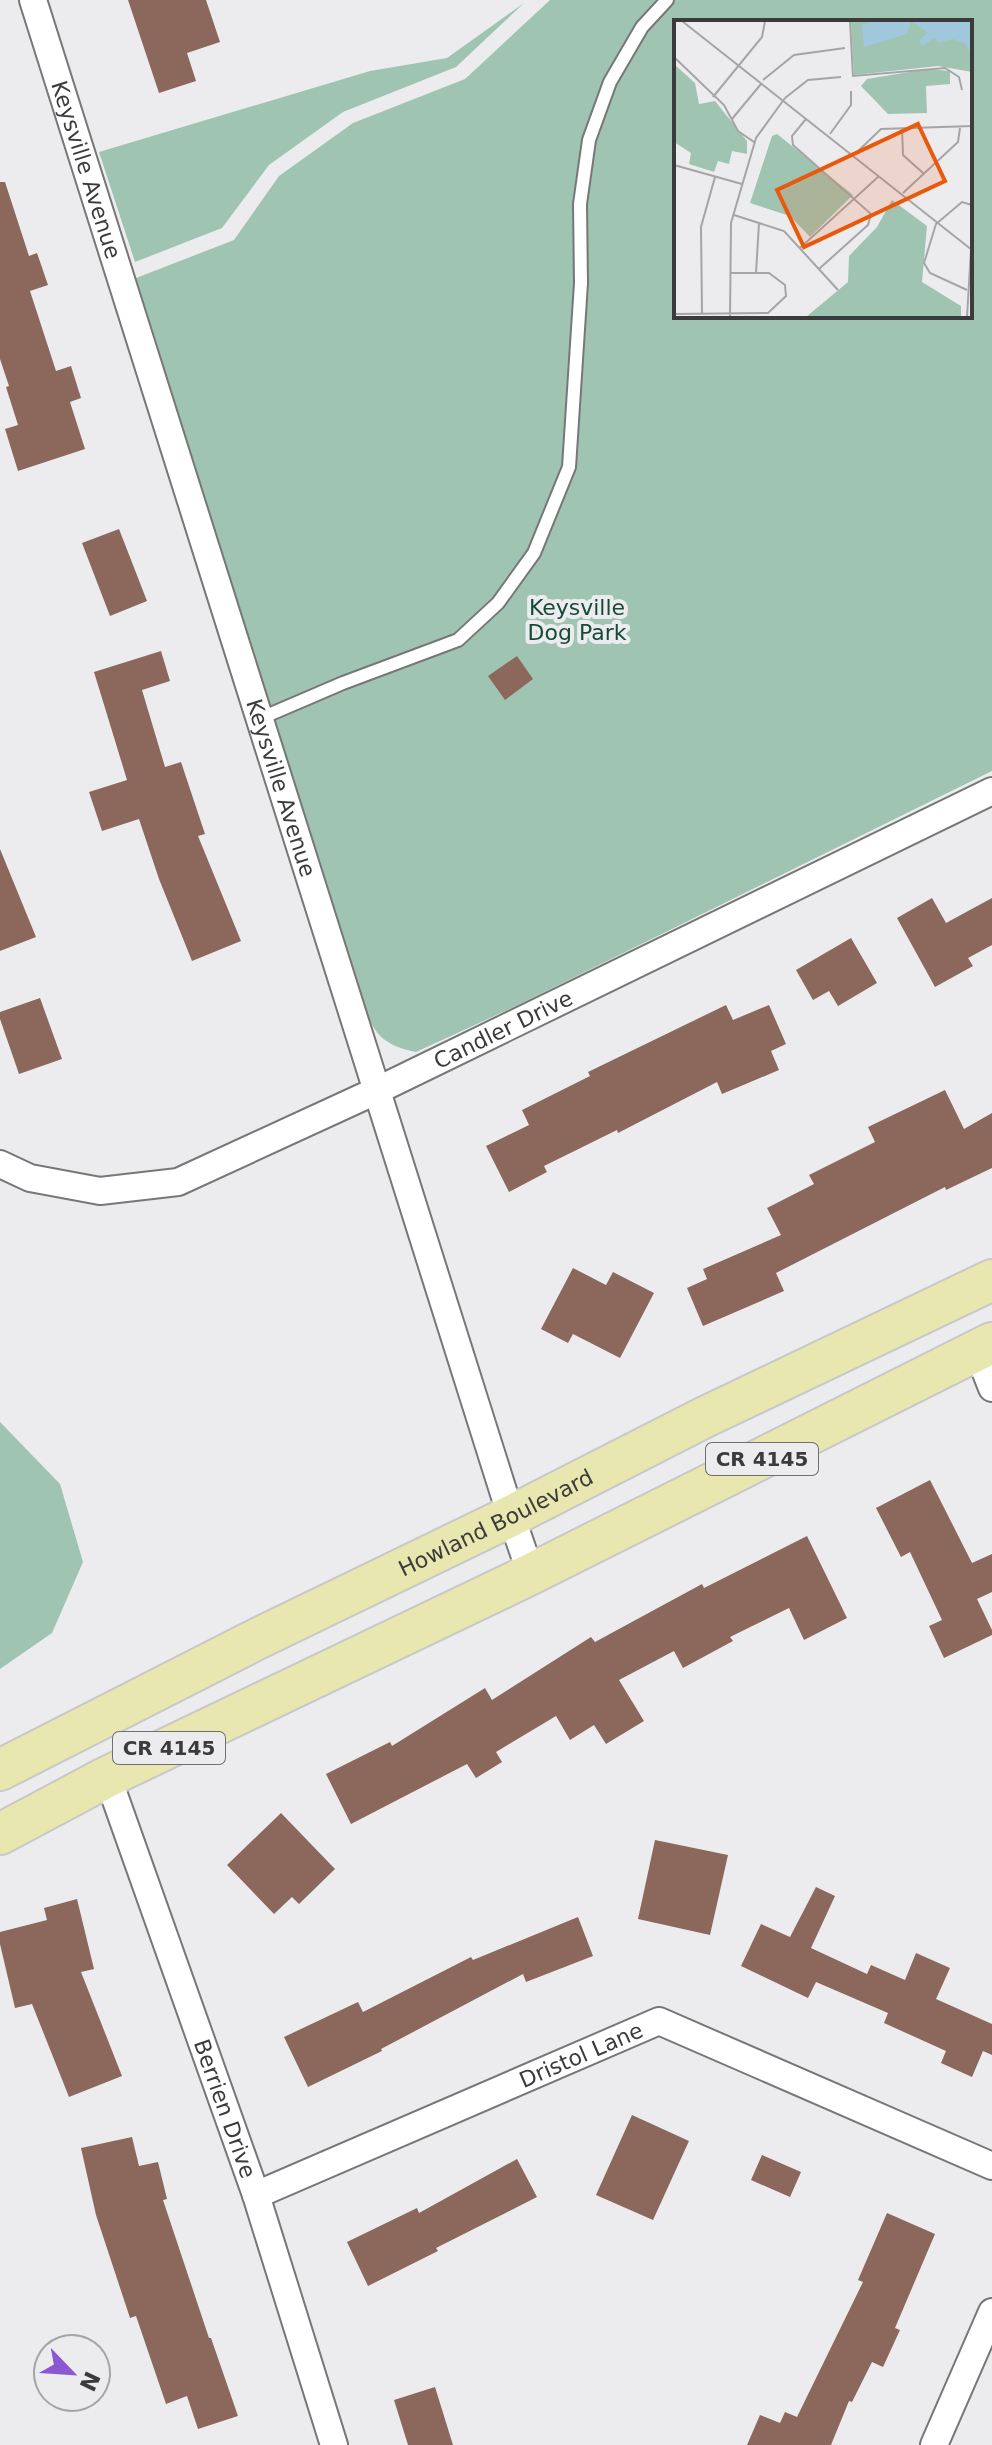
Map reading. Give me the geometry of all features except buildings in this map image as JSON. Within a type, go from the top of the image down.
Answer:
[{"type":"main road","name":"Howland Boulevard","points":[[0,1770],[705,1417],[992,1280]]},
{"type":"main road","name":"CR 4145","points":[[0,1834],[105,1778],[531,1574],[984,1347]]},
{"type":"street","name":"Keysville Avenue","points":[[33,0],[531,1574]]},
{"type":"street","name":"Candler Drive","points":[[0,1164],[30,1178],[100,1191],[178,1182],[378,1090],[992,791]]},
{"type":"street","points":[[984,1347],[992,1388]]},
{"type":"street","name":"Berrien Drive","points":[[105,1778],[113,1792],[256,2195],[334,2445]]},
{"type":"street","name":"Dristol Lane","points":[[256,2195],[659,2021],[992,2166]]},
{"type":"street","points":[[934,2445],[992,2312]]},
{"type":"lane","points":[[259,719],[343,683],[458,640],[498,603],[534,553],[569,467],[581,283],[580,204],[589,140],[610,82],[642,27],[667,0]]},
{"type":"green space","name":"Keysville Dog Park","points":[[550,0],[992,0],[992,771],[514,1007],[416,1052],[381,1037],[366,1010],[136,278],[234,240],[279,176],[353,123],[465,79]]},
{"type":"green space","points":[[524,3],[456,67],[343,112],[269,165],[222,228],[135,262],[99,152],[370,71],[447,58]]},
{"type":"green space","points":[[0,1422],[60,1484],[83,1562],[52,1633],[0,1669]]}]
